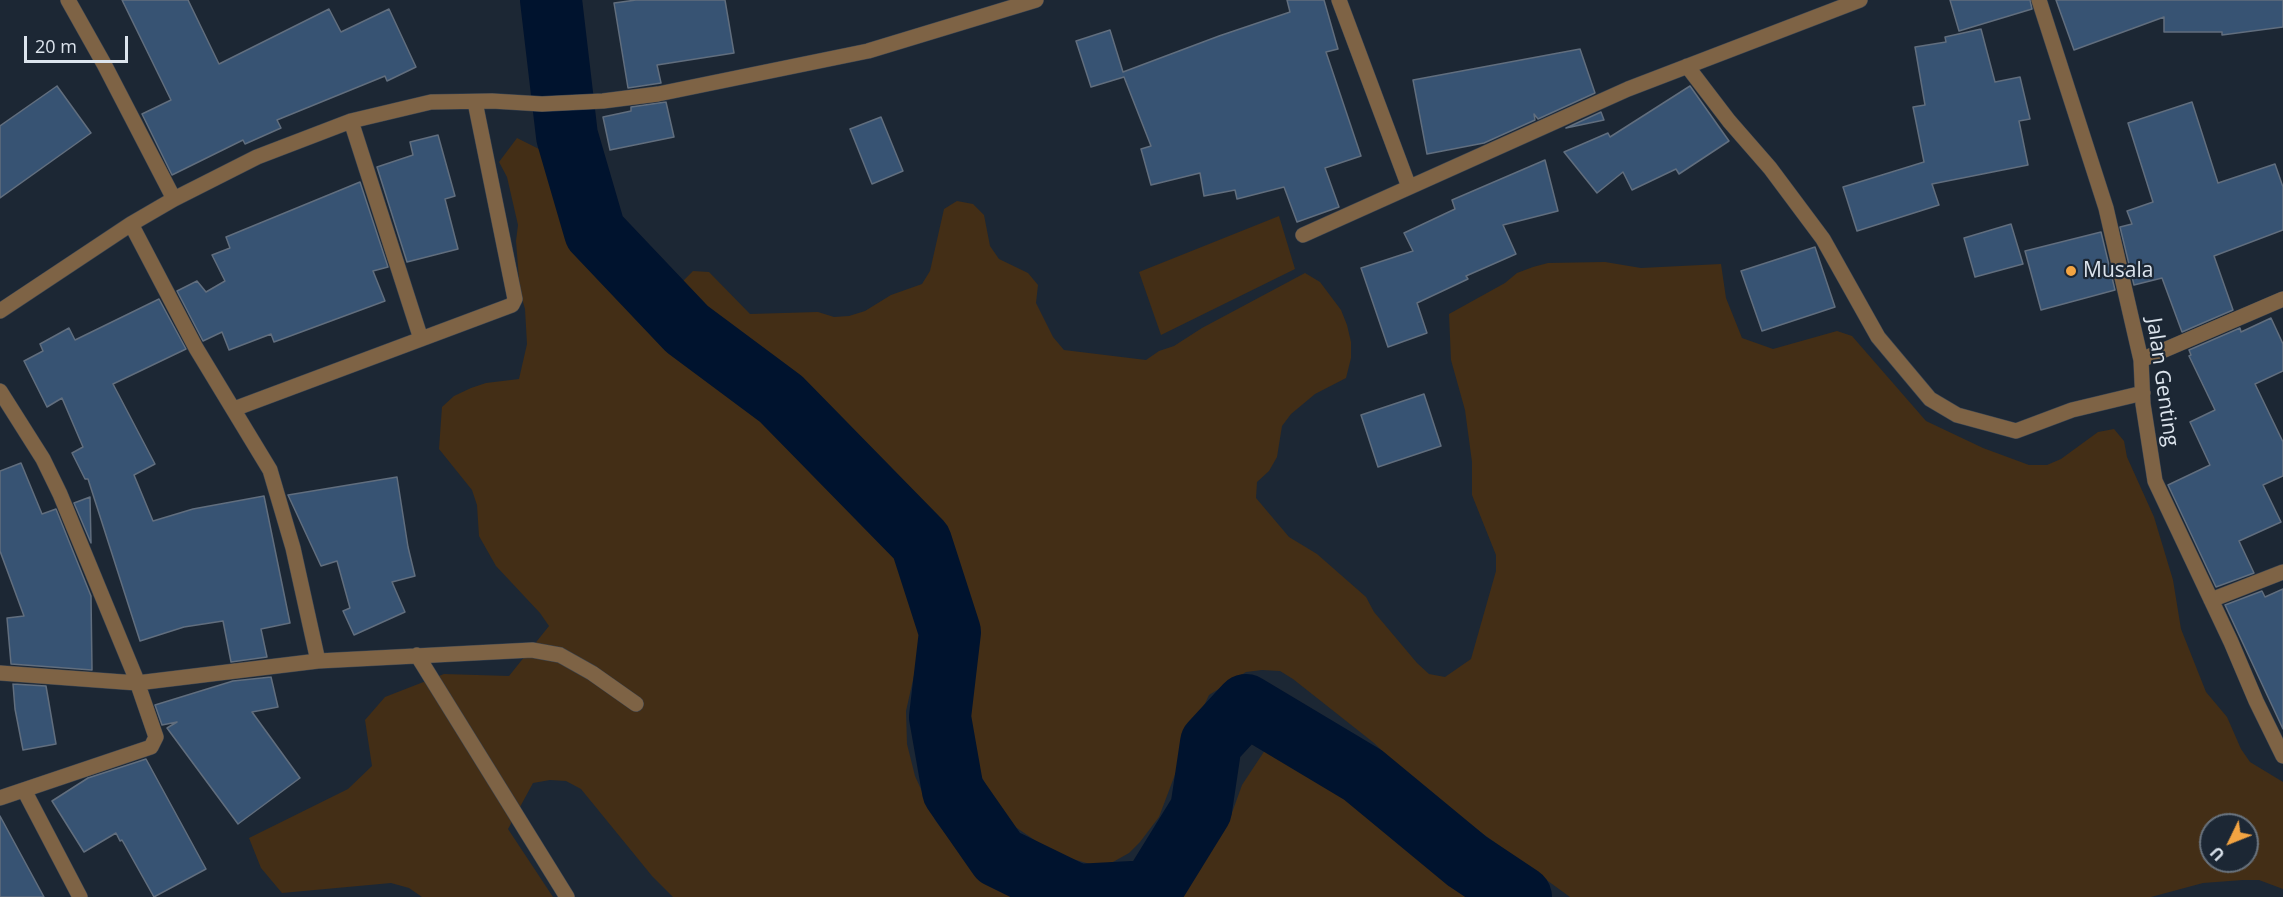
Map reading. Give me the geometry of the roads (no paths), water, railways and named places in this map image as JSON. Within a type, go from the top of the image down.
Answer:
[{"type":"street","points":[[68,0],[174,199]]},
{"type":"street","points":[[0,310],[131,224],[174,199],[257,157],[351,121],[431,102],[542,104],[603,101],[658,94],[868,51],[1036,0]]},
{"type":"street","points":[[1339,0],[1409,187]]},
{"type":"street","points":[[1303,235],[1628,88],[1860,0]]},
{"type":"street","name":"Jalan Genting","points":[[2039,0],[2106,208],[2141,360],[2143,393],[2155,481],[2283,756]]},
{"type":"street","points":[[1687,66],[1770,168],[1823,239],[1878,337],[1930,399],[1957,415],[2016,431],[2072,410],[2143,393]]},
{"type":"street","points":[[234,409],[512,305],[515,299],[475,102]]},
{"type":"street","points":[[351,121],[421,339]]},
{"type":"street","points":[[131,224],[196,348],[270,470],[293,548],[318,660]]},
{"type":"street","points":[[2141,360],[2283,299]]},
{"type":"street","points":[[0,391],[43,459],[60,494],[137,683],[156,737],[151,747],[0,798]]},
{"type":"street","points":[[2211,600],[2283,572]]},
{"type":"street","points":[[0,673],[137,683],[318,660],[532,650],[560,655],[592,673],[636,704]]},
{"type":"street","points":[[417,656],[567,897]]},
{"type":"street","points":[[24,790],[81,897]]},
{"type":"waterway","points":[[551,0],[567,136],[595,232],[687,329],[781,399],[921,542],[950,632],[940,717],[953,791],[999,857],[1077,895],[1151,891],[1201,810],[1211,743],[1246,705],[1363,775],[1467,861],[1521,897]]},
{"type":"place","name":"Musala","points":[[2071,271]]}]
